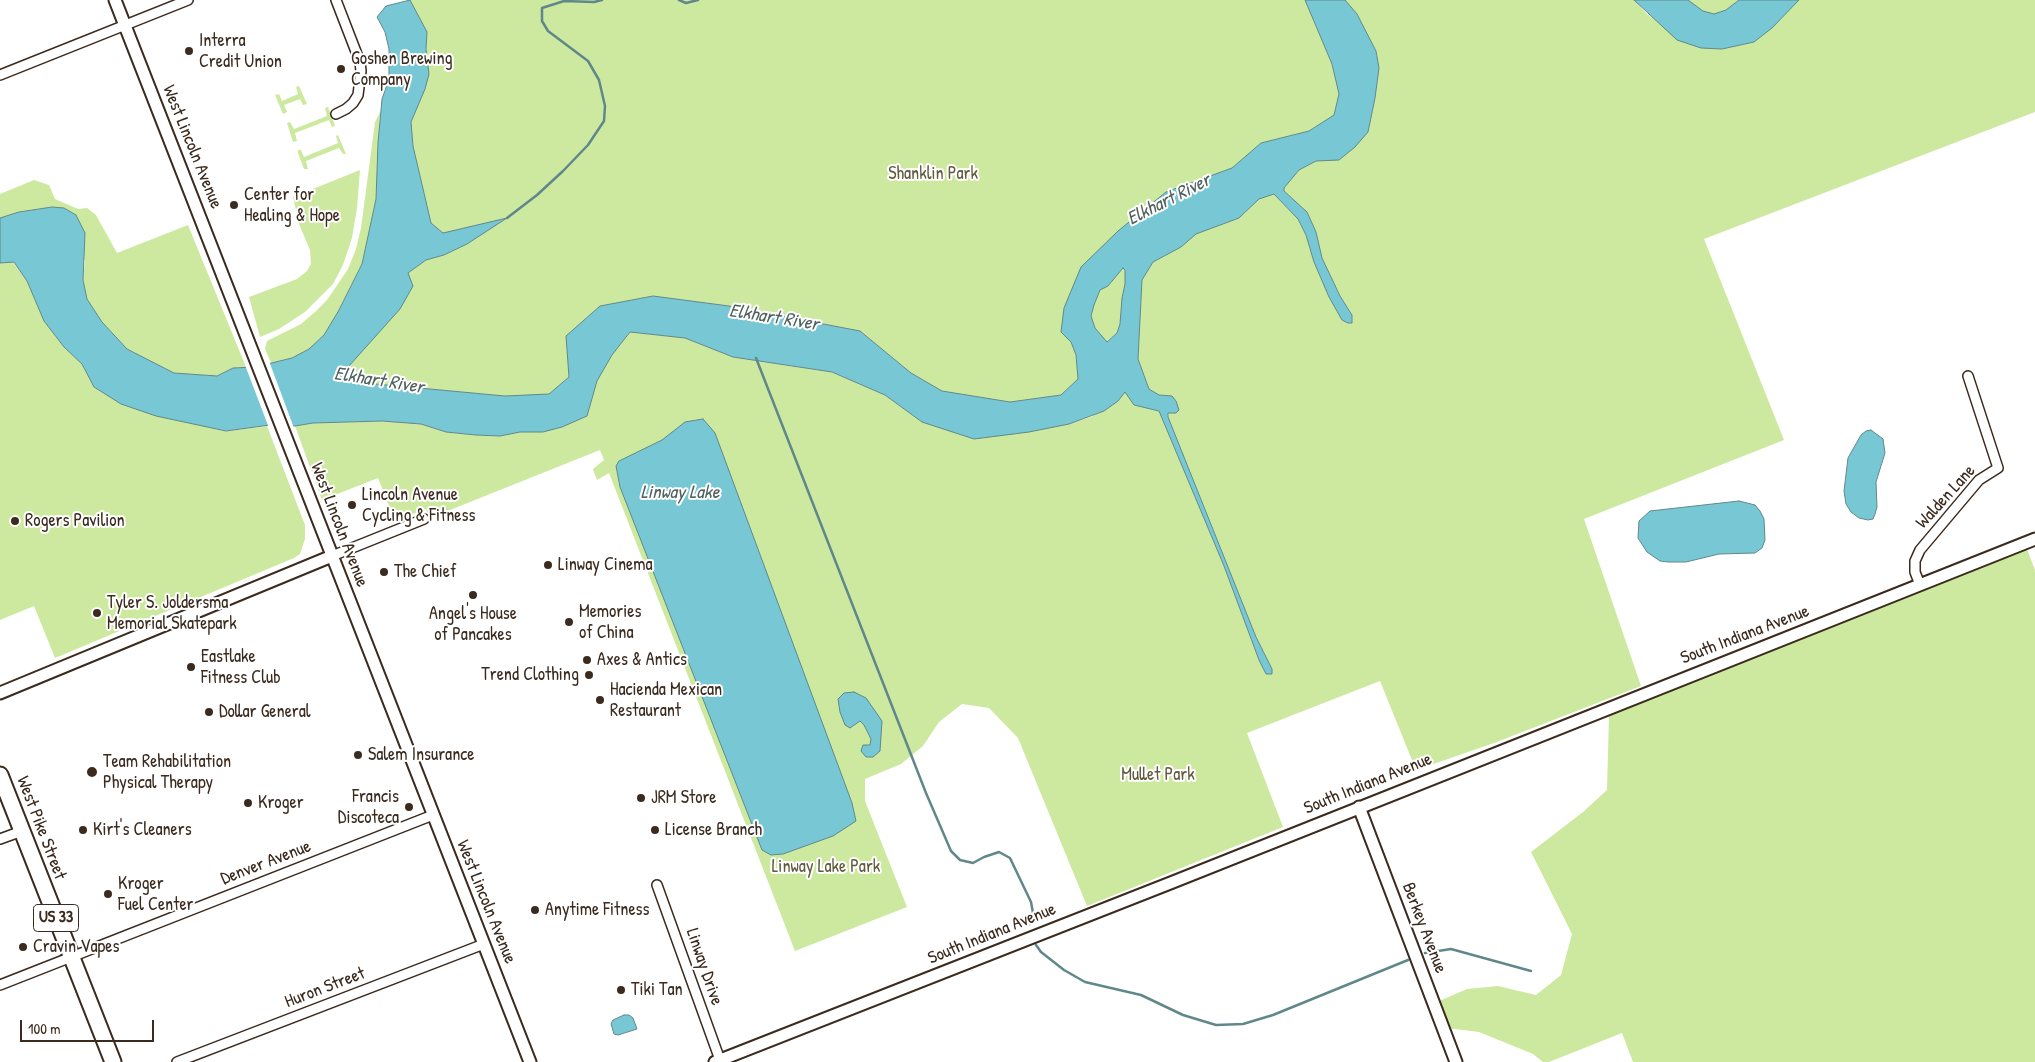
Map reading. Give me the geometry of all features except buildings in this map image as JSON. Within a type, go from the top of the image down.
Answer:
[{"type":"highway","name":"West Pike Street","points":[[0,775],[113,1062]]},
{"type":"street","name":"West Lincoln Avenue","points":[[115,0],[530,1062]]},
{"type":"street","points":[[0,75],[188,0]]},
{"type":"street","points":[[336,0],[360,62],[361,71],[358,95],[353,103],[336,114]]},
{"type":"street","name":"Walden Lane","points":[[1920,585],[1915,572],[1915,561],[1920,550],[1979,480],[1998,468],[1968,376]]},
{"type":"street","points":[[0,693],[424,519]]},
{"type":"street","name":"South Indiana Avenue","points":[[717,1061],[2035,539]]},
{"type":"street","name":"Berkey Avenue","points":[[1359,807],[1456,1062]]},
{"type":"street","name":"Denver Avenue","points":[[0,985],[433,815]]},
{"type":"street","points":[[0,839],[22,831]]},
{"type":"street","name":"Linway Drive","points":[[657,885],[717,1061]]},
{"type":"street","name":"Huron Street","points":[[177,1062],[484,944]]},
{"type":"green space","name":"Shanklin Park","points":[[410,0],[1305,0],[1332,64],[1339,94],[1334,115],[1309,131],[1261,143],[1232,168],[1166,192],[1061,332],[1071,342],[1076,355],[1078,379],[1061,395],[1010,402],[942,391],[911,373],[860,331],[729,306],[653,296],[600,306],[567,336],[569,377],[549,394],[505,396],[365,383],[350,377],[349,366],[408,273],[426,260],[444,255],[467,244],[443,233],[431,223],[413,146],[411,122],[429,74],[426,49],[427,32]]},
{"type":"green space","points":[[1345,0],[1634,0],[1648,15],[1701,48],[1722,49],[1754,42],[1772,28],[1799,0],[2035,0],[2035,112],[1704,239],[1784,440],[1584,519],[1641,686],[1494,743],[1416,770],[1380,681],[1247,733],[1283,827],[1087,906],[1018,738],[989,708],[962,704],[939,722],[923,746],[901,764],[865,779],[865,801],[907,907],[795,951],[609,473],[597,480],[593,469],[604,460],[600,450],[430,518],[426,509],[395,521],[378,478],[322,500],[295,426],[313,423],[382,421],[421,424],[446,432],[476,435],[500,436],[520,432],[543,432],[587,416],[597,381],[612,355],[630,332],[685,338],[733,357],[832,372],[885,395],[922,422],[1069,424],[1091,417],[1118,401],[1125,391],[1134,405],[1159,411],[1224,566],[1259,660],[1272,669],[1256,637],[1168,417],[1172,396],[1159,395],[1149,389],[1138,359],[1142,280],[1153,262],[1181,247],[1195,234],[1239,218],[1259,199],[1274,194],[1298,219],[1306,235],[1314,262],[1329,297],[1342,320],[1352,314],[1340,296],[1322,258],[1316,232],[1307,212],[1284,191],[1284,188],[1299,170],[1316,161],[1324,160],[1368,132],[1379,68],[1376,51],[1357,14]]},
{"type":"green space","points":[[1688,0],[1739,0],[1726,10],[1714,14],[1703,11]]},
{"type":"green space","points":[[299,86],[307,104],[303,105],[300,99],[284,105],[287,112],[283,114],[275,95],[279,94],[282,101],[298,94],[296,87]]},
{"type":"green space","points":[[328,107],[335,126],[332,127],[329,120],[295,133],[297,141],[293,142],[287,123],[290,122],[294,129],[327,116],[325,108]]},
{"type":"green space","points":[[380,112],[376,199],[362,264],[324,335],[309,349],[292,358],[271,363],[265,349],[267,341],[301,324],[315,312],[327,300],[348,269],[356,249],[361,228],[375,122]]},
{"type":"green space","points":[[338,135],[346,154],[343,154],[339,148],[306,161],[308,169],[304,169],[298,150],[301,150],[304,157],[338,143],[336,136]]},
{"type":"green space","points":[[360,170],[352,238],[343,265],[333,284],[305,312],[279,329],[260,337],[249,297],[297,279],[307,271],[311,264],[310,250],[299,224],[293,197]]},
{"type":"green space","points":[[34,180],[49,185],[55,199],[78,209],[87,208],[96,215],[117,253],[188,225],[246,367],[233,368],[217,376],[174,373],[127,349],[102,322],[87,299],[83,280],[85,261],[52,207],[19,212],[0,218],[0,194]]},
{"type":"green space","points":[[13,262],[27,281],[44,321],[64,347],[82,364],[94,387],[105,394],[193,423],[226,431],[267,426],[305,525],[305,539],[300,554],[55,658],[34,606],[0,620],[0,263]]},
{"type":"green space","points":[[1123,268],[1125,270],[1125,284],[1120,324],[1117,333],[1106,342],[1095,328],[1091,316],[1100,290],[1108,286]]},
{"type":"green space","points":[[2016,546],[2027,549],[2035,570],[2035,1062],[1633,1062],[1622,1033],[1549,1062],[1543,1062],[1533,1054],[1479,1032],[1447,1028],[1437,1002],[1467,989],[1498,986],[1536,995],[1561,975],[1572,934],[1531,852],[1583,812],[1607,790],[1609,715]]},
{"type":"water","name":"Elkhart River","points":[[410,0],[427,32],[426,49],[429,74],[425,89],[411,122],[413,146],[431,223],[443,233],[507,218],[467,244],[444,255],[426,260],[408,273],[413,286],[400,309],[349,366],[350,377],[365,383],[505,396],[549,394],[569,377],[566,336],[600,306],[653,296],[729,306],[860,331],[911,373],[942,391],[1010,402],[1061,395],[1078,379],[1076,355],[1071,342],[1061,332],[1064,308],[1081,267],[1118,231],[1166,192],[1232,168],[1261,143],[1309,131],[1334,115],[1339,94],[1332,64],[1305,0],[1345,0],[1357,14],[1376,51],[1379,68],[1368,132],[1355,147],[1339,160],[1316,161],[1299,170],[1284,188],[1284,191],[1307,212],[1316,232],[1322,258],[1340,296],[1352,315],[1352,323],[1342,320],[1329,297],[1314,262],[1306,235],[1298,219],[1274,194],[1259,199],[1239,218],[1196,234],[1181,247],[1153,262],[1142,280],[1138,359],[1149,389],[1159,395],[1172,396],[1176,401],[1179,410],[1176,413],[1168,413],[1168,417],[1256,637],[1272,669],[1272,674],[1266,674],[1259,660],[1224,566],[1159,411],[1134,405],[1125,392],[1118,401],[1104,411],[1069,424],[1029,432],[974,439],[922,422],[885,395],[832,372],[733,357],[685,338],[630,332],[612,355],[597,381],[587,416],[562,427],[543,432],[520,432],[500,436],[476,435],[446,432],[421,424],[382,421],[313,423],[295,426],[277,424],[226,431],[156,416],[121,404],[94,387],[82,364],[64,347],[44,321],[27,281],[14,262],[0,263],[0,218],[19,212],[52,207],[64,208],[76,215],[85,233],[83,280],[87,299],[102,322],[127,349],[174,373],[217,376],[233,368],[255,367],[292,358],[309,349],[324,335],[362,264],[376,199],[382,99],[389,79],[389,49],[385,32],[377,17],[386,6]],"holes":[[[1123,268],[1125,270],[1120,324],[1117,333],[1107,342],[1095,328],[1091,316],[1100,290],[1108,286]]]},
{"type":"water","points":[[1634,0],[1688,0],[1703,11],[1714,14],[1726,10],[1739,0],[1799,0],[1772,28],[1754,42],[1722,49],[1701,48],[1677,40]]},
{"type":"water","name":"Linway Lake","points":[[703,419],[715,433],[852,803],[856,821],[833,836],[783,854],[771,855],[762,850],[620,487],[616,466],[619,461],[662,440],[685,422]]},
{"type":"water","points":[[1871,430],[1883,439],[1885,453],[1876,482],[1877,507],[1873,519],[1868,520],[1859,518],[1851,512],[1846,504],[1844,491],[1848,458],[1861,435]]},
{"type":"water","points":[[1739,501],[1755,505],[1764,519],[1765,540],[1762,548],[1755,553],[1719,554],[1686,562],[1660,561],[1647,552],[1638,538],[1639,521],[1650,511]]},
{"type":"water","points":[[854,692],[866,698],[882,721],[880,751],[873,757],[866,757],[861,751],[863,745],[870,745],[871,739],[864,725],[860,721],[850,728],[845,725],[840,712],[838,699],[844,693]]},
{"type":"water","points":[[629,1015],[633,1018],[637,1029],[618,1035],[614,1034],[611,1024],[613,1020]]},
{"type":"pier","points":[[269,361],[294,428],[277,426],[269,428],[245,365]]},
{"type":"waterway","points":[[507,218],[537,195],[563,171],[588,145],[604,121],[605,106],[599,80],[588,61],[548,31],[542,21],[542,8],[564,1],[594,2],[602,0]]},
{"type":"waterway","points":[[679,0],[686,3],[698,0]]},
{"type":"waterway","points":[[756,358],[926,793],[951,851],[960,860],[973,863],[999,852],[1010,858],[1031,902],[1033,913],[1030,924]]},
{"type":"waterway","points":[[1036,945],[1041,952],[1064,970],[1085,982],[1141,995],[1183,1015],[1216,1025],[1243,1024],[1273,1015],[1408,960]]},
{"type":"waterway","points":[[1425,953],[1451,949],[1531,971]]},
{"type":"place","name":"Interra Credit Union","points":[[189,51]]},
{"type":"place","name":"Goshen Brewing Company","points":[[341,69]]},
{"type":"place","name":"Center for Healing & Hope","points":[[234,205]]},
{"type":"place","name":"Lincoln Avenue Cycling & Fitness","points":[[352,505]]},
{"type":"place","name":"Rogers Pavilion","points":[[15,521]]},
{"type":"place","name":"Linway Cinema","points":[[548,565]]},
{"type":"place","name":"The Chief","points":[[384,572]]},
{"type":"place","name":"Angel's House of Pancakes","points":[[473,595]]},
{"type":"place","name":"Tyler S. Joldersma Memorial Skatepark","points":[[97,613]]},
{"type":"place","name":"Memories of China","points":[[569,622]]},
{"type":"place","name":"Axes & Antics","points":[[587,660]]},
{"type":"place","name":"Eastlake Fitness Club","points":[[191,667]]},
{"type":"place","name":"Trend Clothing","points":[[589,675]]},
{"type":"place","name":"Hacienda Mexican Restaurant","points":[[600,700]]},
{"type":"place","name":"Dollar General","points":[[209,712]]},
{"type":"place","name":"Salem Insurance","points":[[358,755]]},
{"type":"place","name":"Team Rehabilitation Physical Therapy","points":[[92,772]]},
{"type":"place","name":"JRM Store","points":[[641,798]]},
{"type":"place","name":"Kroger","points":[[248,803]]},
{"type":"place","name":"Francis Discoteca","points":[[409,807]]},
{"type":"place","name":"Kirt's Cleaners","points":[[83,830]]},
{"type":"place","name":"License Branch","points":[[655,830]]},
{"type":"place","name":"Kroger Fuel Center","points":[[108,894]]},
{"type":"place","name":"Anytime Fitness","points":[[535,910]]},
{"type":"place","name":"Cravin Vapes","points":[[23,947]]},
{"type":"place","name":"Tiki Tan","points":[[621,990]]},
{"type":"park label","name":"Mullet Park","points":[[1158,775]]},
{"type":"park label","name":"Linway Lake Park","points":[[826,867]]}]
